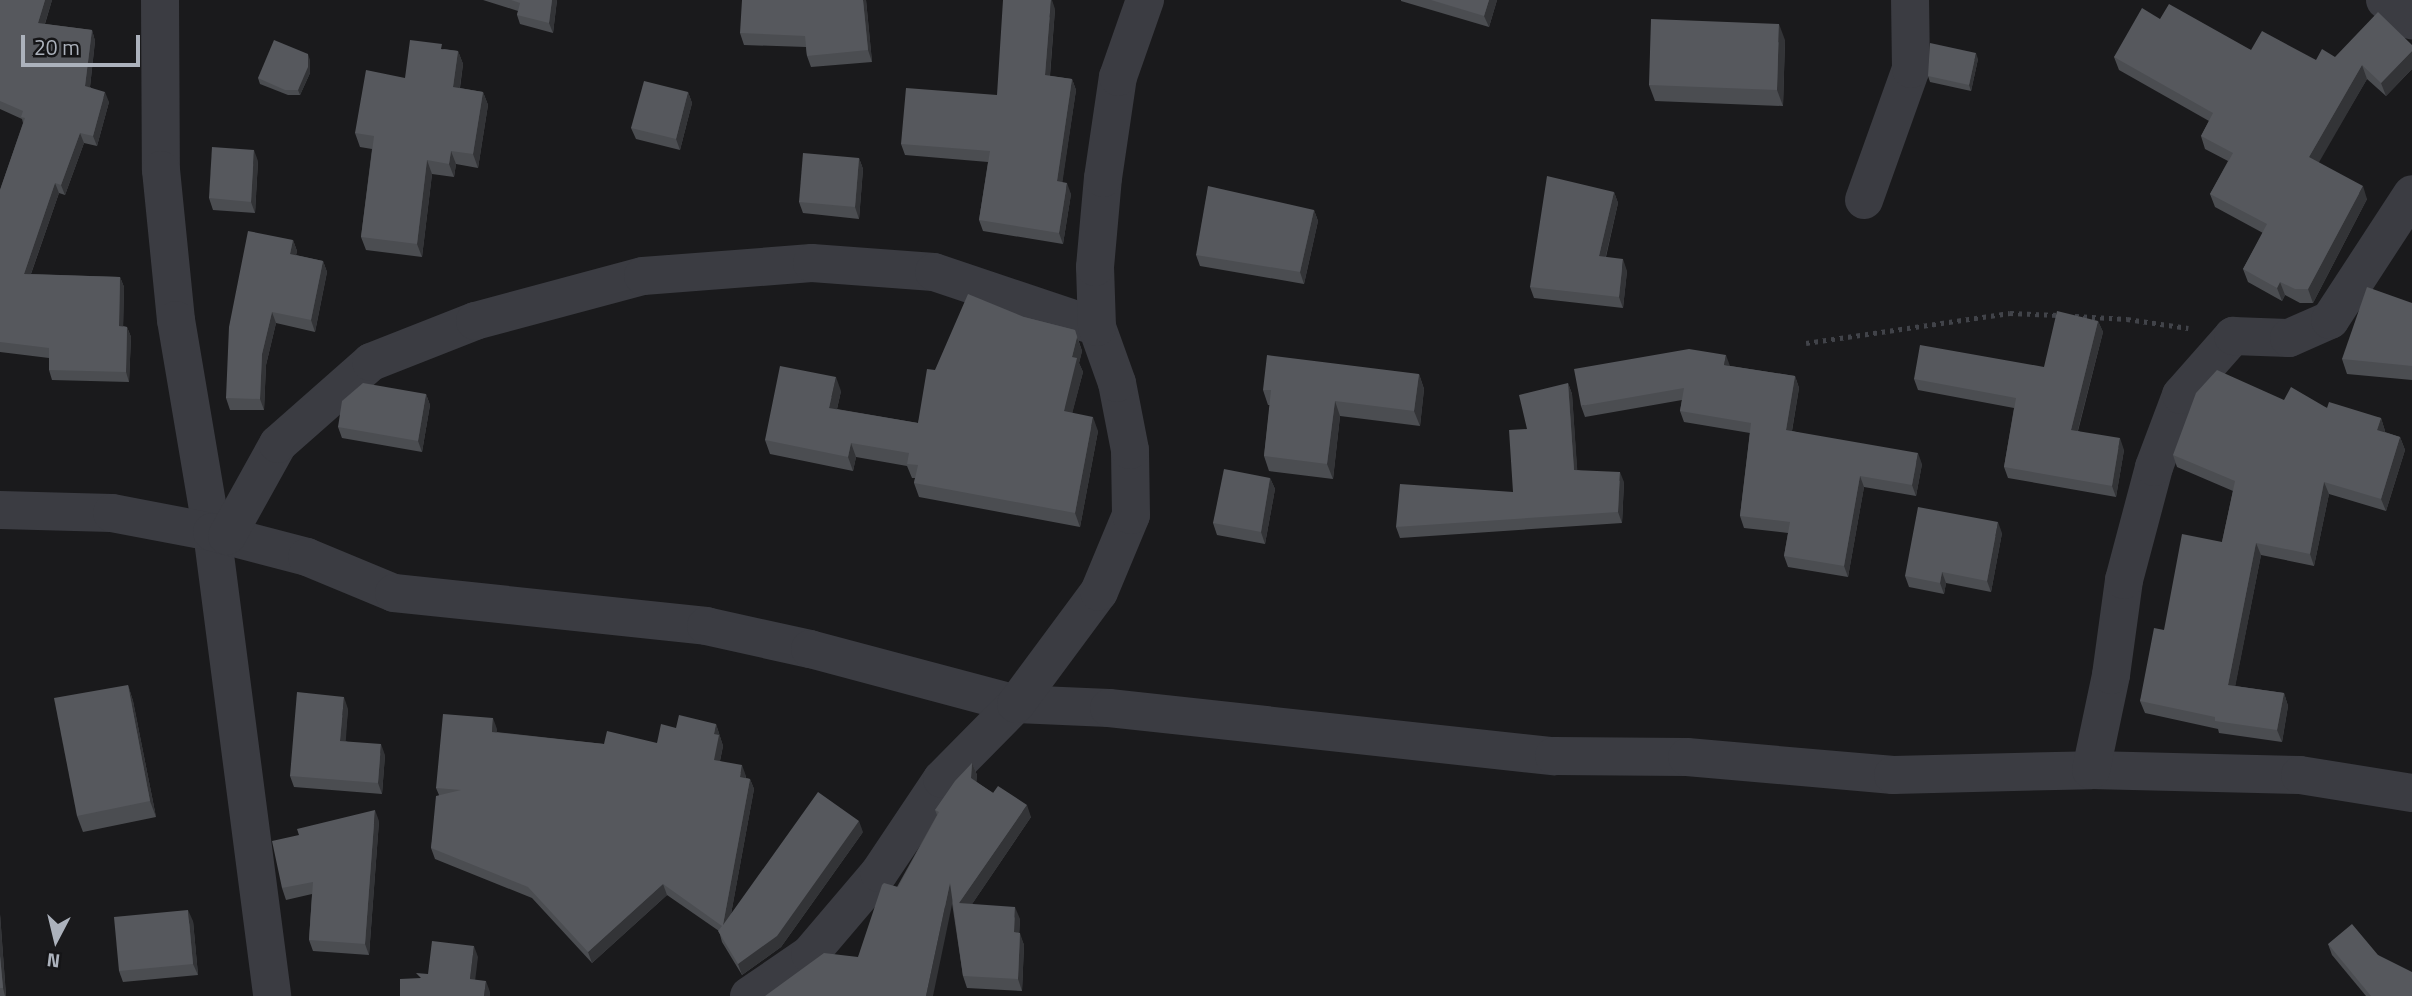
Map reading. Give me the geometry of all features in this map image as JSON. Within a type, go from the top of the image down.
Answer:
[{"type":"street","points":[[160,0],[161,170],[176,320],[219,534],[272,996]]},
{"type":"street","points":[[749,996],[810,954],[879,873],[942,779],[1016,704],[1099,592],[1131,515],[1130,450],[1117,383],[1097,327],[1095,267],[1103,178],[1118,77],[1145,0]]},
{"type":"street","points":[[1864,200],[1911,69],[1910,0]]},
{"type":"street","points":[[2385,0],[2412,20]]},
{"type":"street","points":[[2091,771],[2110,675],[2124,580],[2154,467],[2181,395],[2233,336],[2289,338],[2330,320],[2412,194]]},
{"type":"street","points":[[219,534],[278,444],[371,362],[475,321],[642,276],[812,263],[934,272],[1097,327]]},
{"type":"street","points":[[0,510],[112,513],[219,534],[307,557],[394,593],[706,626],[810,649],[1016,704],[1109,708],[1554,756],[1687,757],[1893,775],[2091,771],[2300,775],[2412,793]]},
{"type":"path","points":[[1806,343],[2010,313],[2127,318],[2233,336]]},
{"type":"building","points":[[0,0],[45,0],[38,23],[92,30],[85,86],[105,92],[93,136],[80,133],[61,185],[55,183],[24,274],[120,277],[119,326],[127,327],[126,372],[49,370],[49,348],[0,342],[0,190],[25,118],[21,117],[23,111],[0,101]]},
{"type":"building","points":[[511,0],[552,0],[549,23],[517,15],[520,3]]},
{"type":"building","points":[[742,0],[863,0],[868,50],[807,56],[805,36],[740,33]]},
{"type":"building","points":[[1003,0],[1051,0],[1045,75],[1072,79],[1057,181],[1067,183],[1059,233],[979,220],[990,151],[901,144],[906,88],[997,95]]},
{"type":"building","points":[[1431,0],[1489,0],[1484,16]]},
{"type":"building","points":[[2169,4],[2251,50],[2262,31],[2316,60],[2322,49],[2335,57],[2378,12],[2412,45],[2412,51],[2381,83],[2362,65],[2309,157],[2363,186],[2308,289],[2295,289],[2280,282],[2277,288],[2243,269],[2267,224],[2210,194],[2233,153],[2201,136],[2213,113],[2114,57],[2142,8],[2160,19]]},
{"type":"building","points":[[1651,19],[1779,24],[1777,90],[1649,85]]},
{"type":"building","points":[[274,40],[308,54],[308,67],[298,90],[285,90],[258,78]]},
{"type":"building","points":[[410,40],[442,44],[441,49],[458,51],[453,87],[483,92],[473,154],[451,151],[449,164],[427,160],[417,244],[361,237],[374,136],[355,133],[366,70],[405,78]]},
{"type":"building","points":[[1930,43],[1976,53],[1969,85],[1928,76]]},
{"type":"building","points":[[644,81],[688,92],[676,139],[631,128]]},
{"type":"building","points":[[212,147],[254,150],[251,202],[209,198]]},
{"type":"building","points":[[803,153],[859,158],[855,207],[799,202]]},
{"type":"building","points":[[1547,176],[1614,192],[1599,256],[1623,259],[1619,297],[1530,287]]},
{"type":"building","points":[[1208,186],[1314,210],[1300,272],[1196,255]]},
{"type":"building","points":[[248,231],[293,240],[290,254],[323,261],[311,320],[272,312],[262,354],[260,399],[226,398],[229,327]]},
{"type":"building","points":[[2367,287],[2412,303],[2412,366],[2342,359]]},
{"type":"building","points":[[968,294],[1024,317],[1075,330],[1077,337],[1072,357],[1077,358],[1064,411],[1093,417],[1075,513],[914,483],[918,465],[907,464],[909,453],[851,443],[848,457],[765,440],[780,366],[836,377],[829,408],[918,423],[927,369],[935,370]]},
{"type":"building","points":[[2057,311],[2098,321],[2071,430],[2120,438],[2112,486],[2004,467],[2016,398],[1914,379],[1920,345],[2044,367]]},
{"type":"building","points":[[1689,349],[1726,355],[1724,365],[1795,376],[1786,430],[1918,453],[1912,485],[1860,476],[1844,566],[1784,556],[1790,522],[1740,516],[1751,423],[1680,411],[1684,388],[1581,406],[1574,369]]},
{"type":"building","points":[[1267,355],[1419,374],[1414,411],[1335,401],[1327,464],[1264,456],[1271,390],[1263,390]]},
{"type":"building","points":[[2217,370],[2284,400],[2291,387],[2327,408],[2329,402],[2381,418],[2377,430],[2400,437],[2381,499],[2324,482],[2310,554],[2256,543],[2228,685],[2284,693],[2277,730],[2215,721],[2215,717],[2140,701],[2154,628],[2164,630],[2182,534],[2222,542],[2235,481],[2173,455],[2196,393]]},
{"type":"building","points":[[363,383],[426,394],[418,441],[338,427],[342,401]]},
{"type":"building","points":[[1568,383],[1574,470],[1620,472],[1618,512],[1396,527],[1400,484],[1513,492],[1509,430],[1527,429],[1519,395]]},
{"type":"building","points":[[1224,469],[1270,478],[1261,532],[1213,523]]},
{"type":"building","points":[[1918,507],[1998,522],[1987,581],[1942,572],[1940,583],[1905,576]]},
{"type":"building","points":[[128,685],[150,801],[77,816],[54,698]]},
{"type":"building","points":[[297,692],[344,697],[340,741],[381,744],[378,783],[290,776]]},
{"type":"building","points":[[443,714],[493,718],[492,732],[604,744],[607,731],[657,743],[661,724],[676,728],[679,715],[716,724],[714,734],[719,735],[714,760],[742,765],[740,777],[750,779],[723,925],[818,792],[859,821],[777,936],[738,964],[718,931],[722,926],[663,884],[588,952],[528,887],[431,848],[436,796],[461,790],[436,788]]},
{"type":"building","points":[[972,763],[971,778],[993,793],[998,786],[1027,805],[959,903],[1015,907],[1014,932],[1020,933],[1018,979],[963,976],[950,883],[926,996],[765,996],[824,953],[858,957],[882,885],[884,883],[898,887],[939,812],[935,810],[955,781]]},
{"type":"building","points":[[375,810],[365,944],[309,940],[313,882],[282,888],[272,841],[299,835],[297,829]]},
{"type":"building","points":[[188,910],[193,964],[119,971],[114,917]]},
{"type":"building","points":[[2352,924],[2378,955],[2412,972],[2412,996],[2371,996],[2328,944]]},
{"type":"building","points":[[432,941],[474,946],[470,979],[486,981],[484,996],[400,996],[400,979],[421,978],[416,973],[428,974]]},
{"type":"building","points":[[0,956],[3,988],[0,988]]}]
